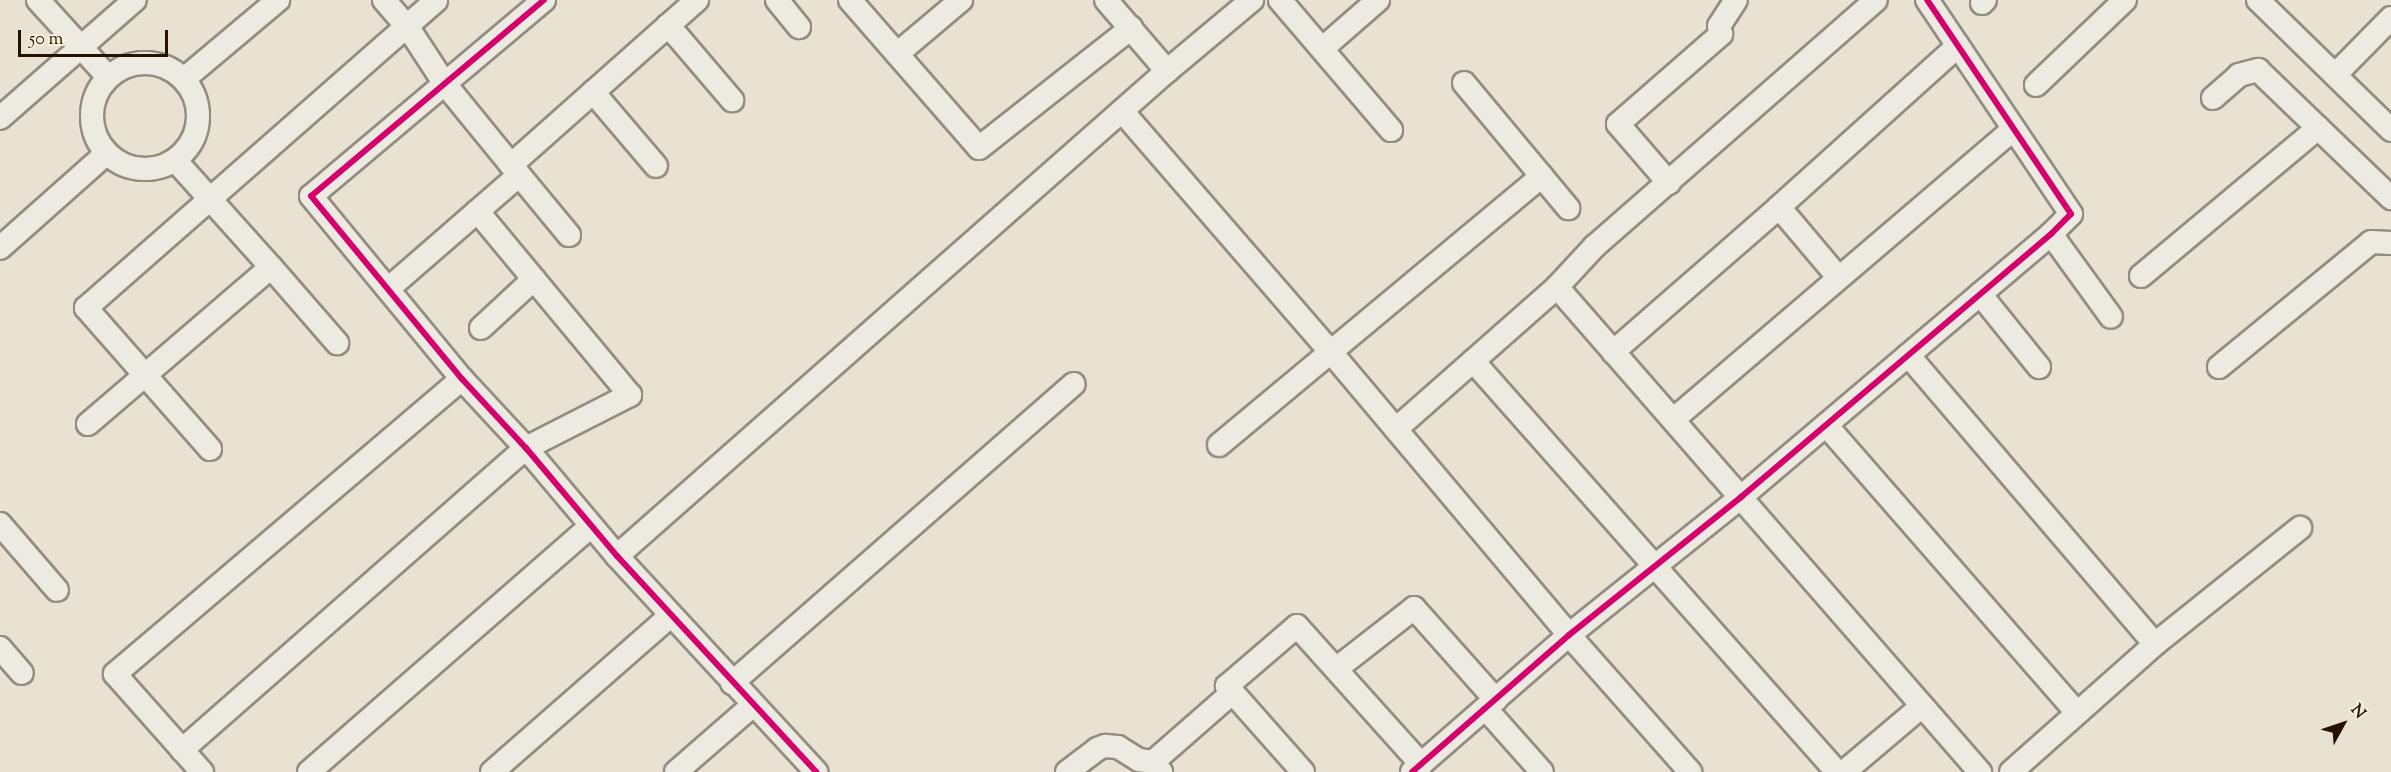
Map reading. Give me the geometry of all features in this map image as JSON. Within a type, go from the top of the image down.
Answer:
[{"type":"street","points":[[38,0],[108,77]]},
{"type":"street","points":[[0,118],[135,0]]},
{"type":"street","points":[[184,79],[278,0]]},
{"type":"street","points":[[384,0],[407,26],[445,84],[569,235]]},
{"type":"street","points":[[210,449],[86,308],[436,0]]},
{"type":"street","points":[[544,0],[311,196],[462,379],[526,448],[617,556],[816,772]]},
{"type":"street","points":[[388,289],[477,211],[593,92],[697,0]]},
{"type":"street","points":[[777,0],[799,27]]},
{"type":"street","points":[[850,0],[978,148],[1131,28]]},
{"type":"street","points":[[897,54],[961,0]]},
{"type":"street","points":[[1106,0],[1167,71]]},
{"type":"street","points":[[617,556],[1167,71],[1252,0]]},
{"type":"street","points":[[1280,0],[1391,130]]},
{"type":"street","points":[[1323,48],[1378,0]]},
{"type":"street","points":[[1670,183],[1618,124],[1721,34],[1719,26],[1724,15],[1736,0]]},
{"type":"street","points":[[1396,429],[1557,287],[1595,246],[1670,183],[1876,0]]},
{"type":"street","points":[[1303,772],[1227,686],[1297,626],[1336,669],[1416,768],[1569,635],[1741,497],[2051,234],[2071,214],[1927,0]]},
{"type":"street","points":[[2036,85],[2125,0]]},
{"type":"street","points":[[2263,2],[2391,130]]},
{"type":"street","points":[[2336,75],[2391,18]]},
{"type":"street","points":[[668,25],[732,100]]},
{"type":"street","points":[[1613,352],[1958,46]]},
{"type":"street","points":[[138,63],[154,63],[170,69],[184,79],[194,94],[199,112],[197,131],[189,147],[175,160],[162,167],[140,168],[119,162],[107,153],[98,139],[93,123],[93,106],[98,91],[108,77],[122,68],[138,63]]},
{"type":"street","points":[[2213,98],[2239,75],[2249,70],[2258,70],[2391,198]]},
{"type":"street","points":[[1464,83],[1568,208]]},
{"type":"street","points":[[593,92],[656,166]]},
{"type":"street","points":[[1122,111],[1330,351],[1569,635],[1690,772]]},
{"type":"street","points":[[2141,276],[2318,128]]},
{"type":"street","points":[[1674,419],[2013,129]]},
{"type":"street","points":[[0,248],[107,153]]},
{"type":"street","points":[[175,160],[337,343]]},
{"type":"street","points":[[1219,445],[1542,176]]},
{"type":"street","points":[[1779,207],[1838,277]]},
{"type":"street","points":[[182,750],[526,448],[630,395],[477,211]]},
{"type":"street","points":[[2051,234],[2111,317]]},
{"type":"street","points":[[2219,367],[2371,242],[2391,243]]},
{"type":"street","points":[[88,424],[271,267]]},
{"type":"street","points":[[482,328],[534,279]]},
{"type":"street","points":[[1557,287],[1980,772]]},
{"type":"street","points":[[1980,294],[2039,367]]},
{"type":"street","points":[[1908,355],[2155,644]]},
{"type":"street","points":[[1473,361],[1837,772]]},
{"type":"street","points":[[202,772],[115,675],[462,379]]},
{"type":"street","points":[[732,683],[1074,384]]},
{"type":"street","points":[[1826,425],[2077,713]]},
{"type":"street","points":[[0,524],[57,590]]},
{"type":"street","points":[[309,772],[591,526]]},
{"type":"street","points":[[2011,772],[2155,644],[2300,528]]},
{"type":"street","points":[[1336,669],[1414,608],[1542,772]]},
{"type":"street","points":[[492,772],[670,616]]},
{"type":"street","points":[[0,648],[22,673]]},
{"type":"street","points":[[1067,772],[1097,749],[1105,746],[1118,747],[1139,760],[1157,767],[1233,692]]},
{"type":"street","points":[[676,772],[753,705]]},
{"type":"street","points":[[1844,772],[1922,706]]},
{"type":"cycle path","points":[[544,0],[311,196],[462,379],[526,448],[617,556],[816,772]]},
{"type":"cycle path","points":[[1412,772],[1569,635],[1741,497],[2051,234],[2071,214],[1927,0]]}]
